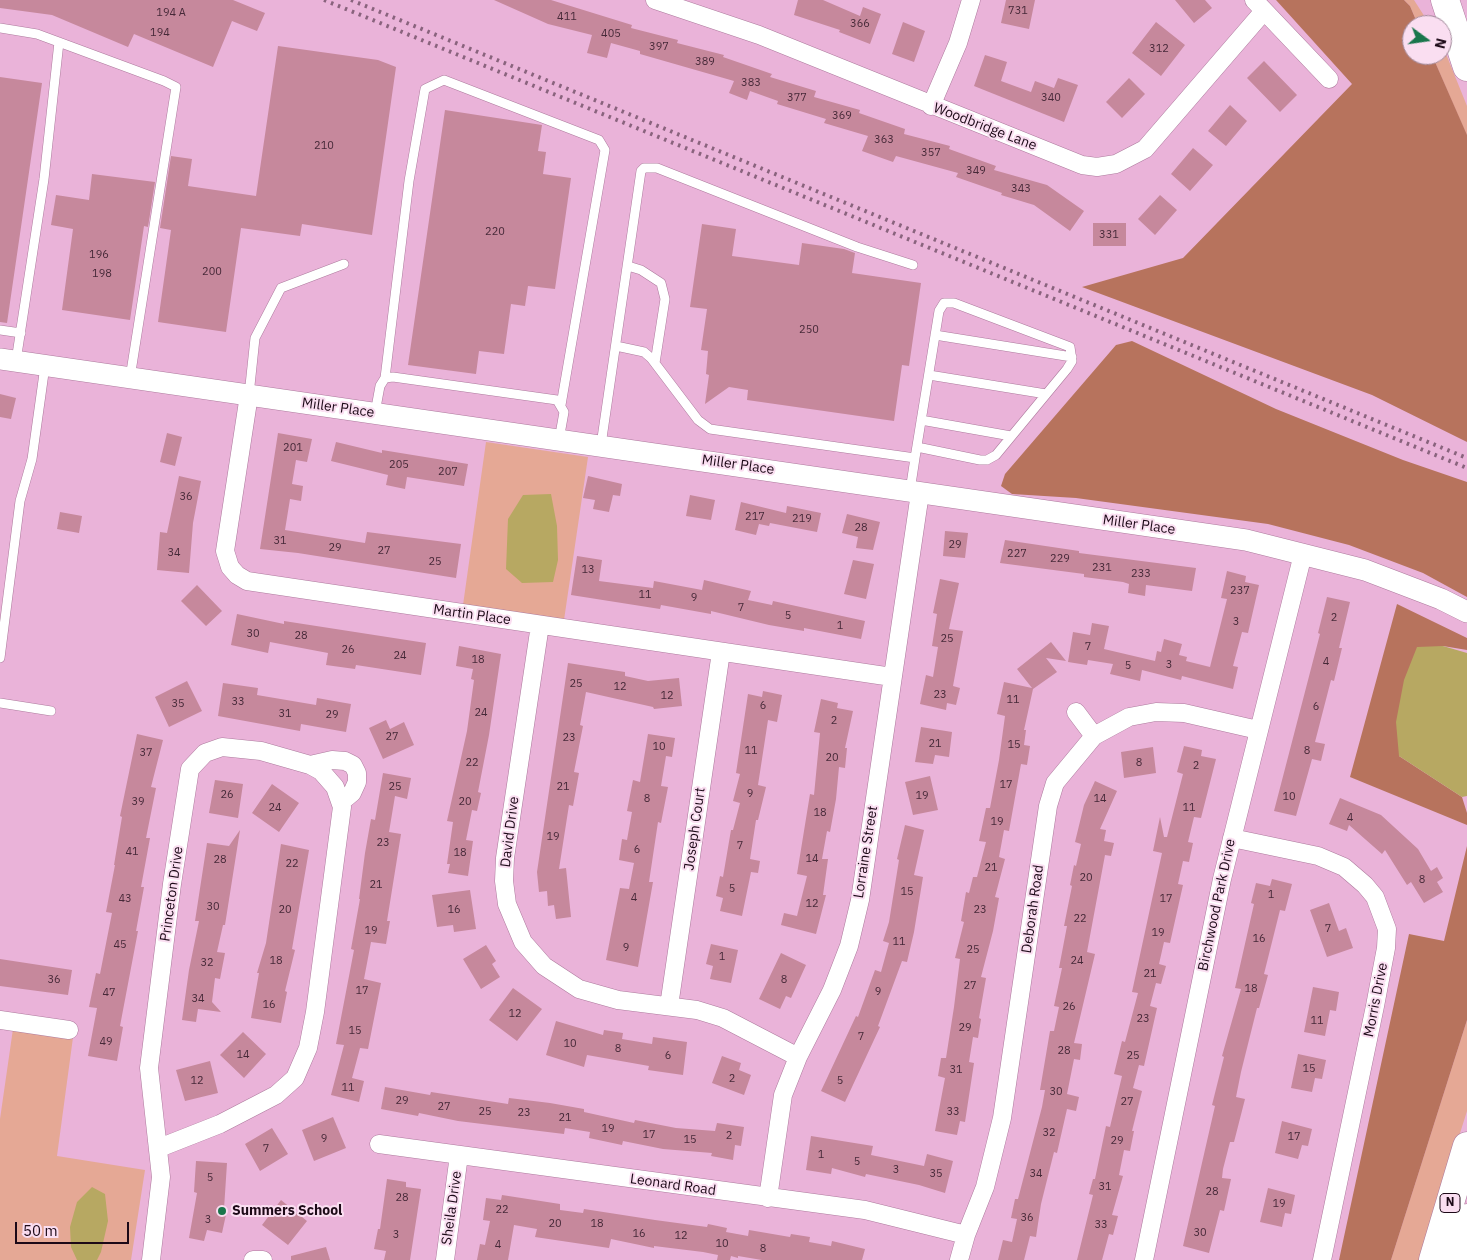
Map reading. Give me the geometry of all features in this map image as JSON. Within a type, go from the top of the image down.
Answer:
[{"type":"highway","points":[[1429,0],[1448,11],[1467,67]]},
{"type":"highway","name":"N","points":[[1433,1260],[1467,1146]]},
{"type":"highway","name":"N","points":[[1454,1260],[1467,1218]]},
{"type":"street","name":"Woodbridge Lane","points":[[655,0],[759,34],[931,106],[1082,165],[1098,167],[1116,164],[1145,149],[1158,136],[1259,5]]},
{"type":"street","points":[[931,106],[958,42],[971,0]]},
{"type":"street","points":[[1259,5],[1329,79]]},
{"type":"street","name":"Miller Place","points":[[8,360],[1246,540],[1365,570],[1440,599],[1467,612]]},
{"type":"street","name":"Martin Place","points":[[249,395],[225,551],[230,567],[237,575],[259,584],[892,677]]},
{"type":"street","name":"Lorraine Street","points":[[768,1198],[783,1095],[798,1057],[832,990],[849,946],[860,900],[892,677],[915,492]]},
{"type":"street","name":"Birchwood Park Drive","points":[[1144,1260],[1232,838],[1303,554]]},
{"type":"street","name":"David Drive","points":[[540,625],[505,858],[504,880],[507,904],[523,942],[544,966],[563,981],[578,989],[618,1000],[669,1006],[723,1018],[798,1057]]},
{"type":"street","name":"Joseph Court","points":[[669,1006],[721,652]]},
{"type":"street","name":"Deborah Road","points":[[959,1260],[966,1235],[985,1187],[1002,1118],[1048,806],[1055,783],[1094,736],[1129,717],[1170,711],[1258,730]]},
{"type":"street","points":[[1076,712],[1094,736]]},
{"type":"street","name":"Princeton Drive","points":[[151,1260],[161,1177],[149,1068],[172,884],[190,769],[205,753],[222,747],[261,751],[310,765],[332,782],[341,802],[340,838],[308,1048],[295,1078],[276,1095],[220,1124],[159,1148]]},
{"type":"street","name":"Princeton Drive","points":[[310,765],[332,760],[345,762],[353,766],[357,773],[357,782],[352,792],[341,802]]},
{"type":"street","name":"Morris Drive","points":[[1232,838],[1318,856],[1344,867],[1365,885],[1374,897],[1387,929],[1386,948],[1377,996],[1322,1260]]},
{"type":"street","points":[[0,1020],[69,1030]]},
{"type":"street","name":"Leonard Road","points":[[379,1144],[865,1210],[966,1235]]},
{"type":"street","name":"Sheila Drive","points":[[445,1260],[459,1155]]},
{"type":"street","points":[[253,1260],[263,1260]]},
{"type":"lane","points":[[0,28],[37,34],[164,80],[176,87],[130,378]]},
{"type":"lane","points":[[8,360],[21,333],[44,179],[59,42]]},
{"type":"lane","points":[[374,413],[380,386],[385,378],[409,180],[425,89],[444,80],[599,140],[605,150],[561,405]]},
{"type":"lane","points":[[601,445],[641,171],[650,166],[856,247],[914,265]]},
{"type":"lane","points":[[249,395],[255,338],[281,288],[344,264]]},
{"type":"lane","points":[[628,266],[641,270],[661,284],[665,299],[655,363]]},
{"type":"lane","points":[[915,492],[915,458],[939,312],[944,303],[954,303],[1070,347],[1072,357],[1067,369],[996,454],[987,460],[917,447]]},
{"type":"lane","points":[[0,330],[21,333]]},
{"type":"lane","points":[[935,335],[1072,357]]},
{"type":"lane","points":[[616,346],[644,352],[655,363],[698,420],[710,429],[915,458]]},
{"type":"lane","points":[[0,658],[20,502],[32,459],[46,366]]},
{"type":"lane","points":[[929,375],[1046,394]]},
{"type":"lane","points":[[385,378],[393,377],[557,400],[564,412],[559,440]]},
{"type":"lane","points":[[921,420],[1011,436]]},
{"type":"lane","points":[[0,703],[51,711]]},
{"type":"shaded area","points":[[1276,0],[1404,0],[1410,6],[1414,15],[1402,15],[1402,65],[1436,65],[1467,135],[1467,442],[1372,395],[1082,287],[1183,258],[1352,84]]},
{"type":"shaded area","points":[[1404,0],[1414,0],[1424,15],[1414,15],[1410,6]]},
{"type":"shaded area","points":[[1436,65],[1450,65],[1467,106],[1467,136]]},
{"type":"shaded area","points":[[1132,341],[1276,409],[1403,460],[1467,482],[1467,597],[1423,573],[1349,545],[1268,524],[1076,498],[1012,494],[1001,486],[1005,474],[1116,345]]},
{"type":"shaded area","points":[[486,442],[588,457],[564,620],[463,605]]},
{"type":"shaded area","points":[[551,494],[557,526],[558,560],[553,582],[522,583],[506,569],[508,519],[523,495]]},
{"type":"shaded area","points":[[1397,604],[1467,638],[1467,650],[1443,646],[1399,756],[1462,797],[1467,813],[1467,825],[1350,777]]},
{"type":"shaded area","points":[[1443,646],[1467,653],[1467,796],[1462,797],[1399,756],[1396,722],[1404,680],[1417,647]]},
{"type":"shaded area","points":[[1467,846],[1467,1020],[1391,1260],[1339,1260],[1409,934],[1444,941]]},
{"type":"shaded area","points":[[1467,1020],[1467,1111],[1420,1260],[1391,1260]]},
{"type":"shaded area","points":[[14,1022],[74,1030],[57,1156],[145,1170],[131,1260],[0,1260],[0,1119]]},
{"type":"shaded area","points":[[92,1187],[105,1194],[108,1221],[101,1252],[97,1260],[77,1260],[71,1247],[70,1227],[77,1202]]},
{"type":"building","points":[[0,0],[233,0],[265,13],[257,31],[232,21],[213,67],[134,34],[128,47],[52,15],[0,8]]},
{"type":"building","points":[[494,0],[551,0],[632,25],[631,28],[678,40],[677,43],[724,55],[723,57],[772,74],[770,77],[816,91],[814,97],[860,110],[859,113],[905,129],[904,134],[950,146],[949,149],[996,166],[994,170],[1047,185],[1084,211],[1070,231],[1034,205],[1001,195],[1002,193],[956,177],[958,173],[896,156],[893,162],[862,151],[868,136],[824,123],[826,119],[777,104],[778,101],[750,91],[747,100],[729,93],[734,81],[640,54],[640,51],[611,43],[607,58],[587,53],[592,35],[548,24]]},
{"type":"building","points":[[798,0],[823,0],[860,16],[863,7],[881,14],[870,44],[839,32],[840,30],[794,15]]},
{"type":"building","points":[[1006,0],[1035,0],[1029,29],[1001,23]]},
{"type":"building","points":[[1175,0],[1205,0],[1212,8],[1194,23]]},
{"type":"building","points":[[903,22],[925,31],[914,62],[892,54]]},
{"type":"building","points":[[1156,22],[1185,45],[1161,76],[1132,53]]},
{"type":"building","points":[[278,46],[378,60],[396,67],[372,235],[302,224],[300,236],[241,228],[226,332],[158,322],[171,230],[160,228],[171,156],[192,159],[188,186],[256,196]]},
{"type":"building","points":[[985,55],[1007,62],[1001,81],[1031,92],[1035,81],[1054,88],[1058,78],[1078,85],[1064,122],[974,86]]},
{"type":"building","points":[[1264,61],[1297,95],[1280,112],[1247,78]]},
{"type":"building","points":[[0,77],[42,83],[7,323],[0,322]]},
{"type":"building","points":[[1129,78],[1145,94],[1122,118],[1106,102]]},
{"type":"building","points":[[1230,105],[1247,121],[1226,146],[1208,131]]},
{"type":"building","points":[[445,110],[542,125],[538,151],[546,152],[543,174],[571,178],[555,289],[528,286],[525,306],[511,304],[504,354],[479,351],[476,374],[408,365]]},
{"type":"building","points":[[1193,148],[1213,165],[1190,191],[1171,174]]},
{"type":"building","points":[[92,174],[155,182],[148,227],[144,226],[130,320],[62,310],[73,229],[51,225],[56,195],[89,200]]},
{"type":"building","points":[[1160,195],[1177,210],[1155,235],[1138,219]]},
{"type":"building","points":[[1093,223],[1126,223],[1126,246],[1093,246]]},
{"type":"building","points":[[702,224],[736,229],[732,256],[799,265],[802,243],[844,249],[855,253],[852,273],[921,283],[909,366],[902,365],[894,421],[747,400],[748,390],[729,387],[705,404],[709,375],[706,374],[708,351],[701,350],[707,309],[690,307]]},
{"type":"building","points":[[0,394],[16,398],[11,419],[0,417]]},
{"type":"building","points":[[167,433],[182,437],[175,466],[160,462]]},
{"type":"building","points":[[278,433],[312,439],[307,462],[296,460],[292,484],[303,486],[301,501],[290,499],[285,530],[365,543],[367,532],[461,544],[456,578],[298,553],[260,549]]},
{"type":"building","points":[[336,442],[382,453],[382,450],[468,464],[464,486],[407,477],[405,489],[386,485],[388,475],[331,461]]},
{"type":"building","points":[[179,476],[201,481],[193,523],[189,573],[157,570],[160,532],[167,533]]},
{"type":"building","points":[[588,476],[622,484],[620,496],[613,495],[609,512],[593,509],[595,500],[583,498]]},
{"type":"building","points":[[690,495],[715,500],[711,520],[686,516]]},
{"type":"building","points":[[741,502],[786,513],[787,506],[821,513],[817,532],[770,523],[769,526],[759,524],[756,535],[735,530]]},
{"type":"building","points":[[60,512],[82,516],[79,533],[57,529]]},
{"type":"building","points":[[847,514],[880,522],[873,550],[856,548],[858,537],[842,533]]},
{"type":"building","points":[[945,531],[968,533],[965,558],[943,556]]},
{"type":"building","points":[[1005,540],[1079,551],[1079,553],[1196,568],[1192,591],[1146,585],[1145,596],[1128,593],[1129,584],[1123,582],[1084,577],[1084,574],[1000,563]]},
{"type":"building","points":[[577,556],[602,560],[599,581],[653,588],[654,581],[702,590],[704,580],[751,591],[748,600],[772,605],[773,601],[865,621],[861,639],[804,628],[804,631],[769,625],[711,611],[711,614],[661,605],[660,609],[571,595]]},
{"type":"building","points":[[853,560],[874,564],[866,599],[844,594]]},
{"type":"building","points":[[1227,571],[1246,576],[1245,582],[1259,585],[1248,633],[1242,632],[1233,666],[1238,667],[1233,689],[1182,676],[1181,680],[1142,670],[1140,681],[1110,674],[1113,664],[1088,660],[1087,665],[1068,662],[1073,632],[1090,635],[1092,623],[1109,626],[1104,649],[1155,661],[1157,651],[1161,652],[1164,639],[1182,644],[1179,655],[1187,657],[1186,661],[1210,667],[1227,599],[1221,598]]},
{"type":"building","points":[[940,579],[959,583],[949,629],[963,631],[953,686],[960,688],[956,705],[947,703],[946,710],[920,704],[926,675],[933,677],[938,647],[932,646],[937,614],[933,613]]},
{"type":"building","points":[[197,585],[222,611],[206,626],[181,601]]},
{"type":"building","points":[[1327,597],[1350,602],[1339,648],[1342,648],[1334,681],[1331,680],[1315,742],[1325,744],[1321,761],[1312,759],[1296,816],[1274,811],[1320,634],[1318,633]]},
{"type":"building","points":[[237,614],[284,624],[284,621],[426,643],[421,675],[356,665],[355,669],[326,665],[328,653],[270,642],[268,653],[231,645]]},
{"type":"building","points":[[1051,642],[1066,661],[1046,658],[1057,672],[1033,689],[1024,730],[1026,730],[1024,745],[1030,746],[1027,765],[1021,764],[1009,831],[1004,830],[999,857],[1005,859],[995,897],[999,898],[993,931],[981,977],[986,978],[979,1018],[981,1019],[978,1038],[973,1037],[969,1062],[974,1063],[965,1122],[960,1121],[957,1135],[935,1131],[945,1078],[938,1076],[941,1058],[946,1058],[954,1007],[960,959],[955,958],[964,922],[961,921],[966,892],[969,893],[973,877],[977,877],[986,842],[979,841],[986,808],[990,808],[999,760],[1005,716],[997,714],[1004,682],[1032,688],[1017,669]]},
{"type":"building","points":[[459,646],[501,654],[478,792],[481,793],[477,811],[472,810],[466,840],[473,841],[468,876],[448,873],[450,864],[447,864],[453,822],[447,821],[467,731],[474,680],[471,679],[473,669],[456,666]]},
{"type":"building","points":[[568,663],[625,672],[625,676],[648,681],[679,678],[682,706],[654,709],[653,707],[586,692],[580,725],[583,726],[574,772],[579,773],[573,806],[569,805],[559,869],[566,868],[571,917],[556,919],[554,905],[548,906],[547,891],[539,892],[537,872]]},
{"type":"building","points":[[187,681],[202,711],[169,727],[155,697]]},
{"type":"building","points":[[223,683],[258,688],[257,695],[316,705],[317,698],[351,704],[346,732],[301,724],[300,731],[218,716]]},
{"type":"building","points":[[763,691],[782,695],[777,722],[768,720],[758,785],[766,787],[758,820],[756,820],[750,859],[760,861],[758,873],[751,872],[742,916],[720,911],[723,898],[716,896],[720,876],[723,877],[731,830],[733,830],[740,803],[733,801],[740,774],[736,773],[748,694],[762,697]]},
{"type":"building","points":[[821,699],[838,703],[837,708],[853,711],[845,748],[847,748],[845,768],[839,767],[830,832],[827,831],[822,859],[828,859],[823,895],[826,895],[816,934],[781,925],[784,913],[797,916],[807,876],[797,874],[810,794],[814,795],[820,733],[814,732]]},
{"type":"building","points":[[386,720],[390,729],[404,722],[414,745],[383,759],[369,728]]},
{"type":"building","points":[[921,727],[952,732],[949,757],[935,755],[933,764],[915,762]]},
{"type":"building","points":[[137,734],[163,740],[151,787],[156,788],[146,838],[150,838],[141,887],[144,887],[136,931],[138,931],[120,1026],[123,1027],[117,1061],[88,1056],[97,1008],[89,1007],[96,973],[100,974],[112,913],[106,912],[122,817],[120,816]]},
{"type":"building","points":[[648,734],[675,738],[672,757],[666,756],[661,786],[668,787],[661,823],[658,822],[649,882],[653,882],[638,967],[606,960],[620,888],[629,889],[634,863],[619,860],[622,839],[627,840],[632,812],[627,811],[633,780],[640,782]]},
{"type":"building","points":[[1184,746],[1202,750],[1201,756],[1216,759],[1201,818],[1194,817],[1188,842],[1193,843],[1189,862],[1183,861],[1178,884],[1183,885],[1170,943],[1164,942],[1159,964],[1166,966],[1161,984],[1156,983],[1150,1006],[1157,1008],[1144,1066],[1139,1065],[1133,1088],[1142,1091],[1132,1131],[1134,1131],[1130,1151],[1124,1150],[1119,1175],[1123,1176],[1112,1215],[1118,1216],[1113,1235],[1109,1234],[1102,1260],[1077,1260],[1093,1195],[1089,1194],[1093,1179],[1095,1179],[1106,1126],[1110,1127],[1122,1076],[1114,1074],[1122,1041],[1125,1042],[1138,993],[1132,992],[1162,853],[1153,851],[1160,817],[1164,837],[1167,837],[1183,774],[1177,772]]},
{"type":"building","points":[[1153,747],[1156,773],[1124,778],[1121,752]]},
{"type":"building","points":[[383,773],[411,778],[407,799],[395,796],[389,832],[401,834],[387,921],[390,921],[386,944],[371,942],[364,979],[381,983],[368,1049],[360,1048],[352,1078],[364,1081],[359,1102],[331,1095],[344,1045],[336,1044],[354,950],[351,949],[360,899],[365,853],[371,819],[375,820]]},
{"type":"building","points":[[930,776],[938,810],[913,815],[905,782]]},
{"type":"building","points":[[215,780],[243,784],[238,818],[209,813]]},
{"type":"building","points":[[1095,781],[1117,791],[1100,829],[1106,830],[1104,841],[1114,843],[1111,856],[1105,855],[1087,952],[1095,954],[1074,1043],[1082,1044],[1080,1060],[1074,1059],[1067,1094],[1079,1097],[1076,1111],[1067,1109],[1057,1153],[1054,1152],[1041,1204],[1036,1237],[1030,1236],[1024,1260],[998,1260],[1003,1240],[1012,1242],[1017,1219],[1011,1218],[1015,1199],[1018,1199],[1042,1107],[1045,1090],[1040,1090],[1050,1031],[1054,1031],[1059,1007],[1054,1006],[1062,968],[1059,968],[1067,926],[1064,926],[1072,886],[1070,885],[1081,844],[1075,842],[1084,805]]},
{"type":"building","points":[[272,784],[299,803],[279,832],[252,813]]},
{"type":"building","points":[[1340,798],[1381,815],[1418,849],[1431,871],[1437,867],[1443,878],[1437,882],[1443,892],[1424,903],[1411,882],[1407,885],[1385,850],[1382,854],[1349,825],[1347,831],[1329,824]]},
{"type":"building","points":[[905,825],[924,830],[914,875],[923,877],[914,932],[907,962],[902,961],[878,1026],[880,1027],[845,1102],[821,1091],[856,1016],[858,1017],[875,970],[881,972],[889,943],[883,941],[889,922],[899,860],[897,859]]},
{"type":"building","points":[[240,830],[225,925],[223,925],[217,952],[225,953],[220,979],[215,978],[212,1002],[221,1012],[198,1009],[196,1022],[182,1020],[189,970],[199,921],[195,921],[207,843],[229,846]]},
{"type":"building","points":[[281,844],[309,850],[292,949],[295,950],[285,991],[287,992],[281,1023],[251,1018],[259,973],[257,973],[266,943]]},
{"type":"building","points":[[1272,879],[1292,884],[1285,911],[1280,910],[1264,974],[1268,975],[1259,1008],[1257,1008],[1241,1072],[1236,1097],[1245,1099],[1234,1142],[1230,1142],[1222,1178],[1231,1179],[1224,1211],[1220,1210],[1209,1253],[1183,1246],[1215,1106],[1212,1105],[1224,1057],[1222,1056],[1241,989],[1235,988],[1254,904],[1251,903],[1256,883],[1270,886]]},
{"type":"building","points":[[470,890],[476,929],[454,932],[453,925],[437,927],[432,895]]},
{"type":"building","points":[[1329,903],[1339,931],[1346,928],[1353,948],[1327,957],[1310,910]]},
{"type":"building","points":[[711,944],[738,950],[731,983],[710,979],[713,966],[706,964]]},
{"type":"building","points":[[486,945],[496,961],[492,964],[500,977],[481,989],[463,959]]},
{"type":"building","points":[[781,953],[806,965],[791,998],[786,996],[780,1009],[759,999]]},
{"type":"building","points":[[0,959],[72,970],[68,995],[0,986]]},
{"type":"building","points":[[1313,987],[1339,992],[1336,1011],[1330,1010],[1325,1036],[1304,1032]]},
{"type":"building","points":[[513,988],[542,1009],[517,1041],[489,1020]]},
{"type":"building","points":[[556,1021],[603,1035],[604,1030],[623,1033],[622,1039],[652,1044],[653,1037],[687,1042],[683,1075],[648,1070],[649,1066],[587,1055],[584,1067],[546,1055]]},
{"type":"building","points":[[243,1032],[266,1054],[244,1078],[220,1055]]},
{"type":"building","points":[[1298,1054],[1326,1060],[1322,1079],[1315,1078],[1312,1092],[1291,1088]]},
{"type":"building","points":[[722,1056],[741,1063],[739,1070],[751,1075],[744,1095],[712,1083]]},
{"type":"building","points":[[210,1061],[218,1093],[185,1101],[176,1070]]},
{"type":"building","points":[[385,1087],[430,1095],[431,1092],[508,1104],[509,1098],[550,1103],[584,1109],[584,1112],[634,1123],[635,1120],[676,1128],[715,1131],[717,1123],[744,1127],[741,1146],[735,1145],[733,1160],[711,1156],[712,1153],[663,1149],[623,1141],[622,1145],[589,1138],[590,1132],[565,1128],[564,1134],[458,1121],[419,1113],[418,1116],[381,1109]]},
{"type":"building","points":[[333,1117],[346,1148],[314,1161],[302,1130]]},
{"type":"building","points":[[1282,1121],[1312,1129],[1308,1146],[1302,1145],[1298,1159],[1275,1153]]},
{"type":"building","points":[[272,1128],[288,1154],[260,1171],[245,1144]]},
{"type":"building","points":[[811,1136],[873,1146],[871,1155],[924,1166],[927,1154],[953,1161],[945,1193],[919,1185],[866,1174],[865,1177],[832,1168],[831,1174],[806,1170]]},
{"type":"building","points":[[196,1161],[227,1163],[224,1209],[227,1210],[222,1233],[207,1230],[204,1241],[189,1238],[197,1193],[194,1192]]},
{"type":"building","points":[[387,1179],[406,1182],[406,1187],[421,1189],[410,1260],[384,1260],[386,1251],[374,1249],[378,1229],[380,1229]]},
{"type":"building","points":[[1268,1188],[1295,1195],[1291,1214],[1285,1213],[1282,1227],[1260,1222]]},
{"type":"building","points":[[502,1195],[560,1204],[560,1210],[583,1213],[584,1209],[707,1227],[708,1224],[727,1228],[726,1232],[748,1236],[749,1230],[790,1237],[791,1234],[810,1237],[809,1242],[831,1246],[832,1241],[865,1249],[862,1260],[762,1260],[731,1256],[730,1260],[717,1260],[718,1255],[703,1252],[654,1246],[654,1248],[611,1239],[609,1248],[535,1237],[537,1229],[514,1225],[508,1260],[477,1260],[480,1244],[485,1245],[490,1221],[483,1220],[486,1198],[501,1200]]},
{"type":"building","points":[[281,1200],[307,1221],[288,1245],[262,1225]]},
{"type":"building","points":[[326,1247],[330,1260],[291,1260],[291,1256]]},
{"type":"railway","points":[[324,0],[1467,468]]},
{"type":"railway","points":[[351,0],[1467,458]]},
{"type":"place","name":"Summers School","points":[[222,1211]]}]
